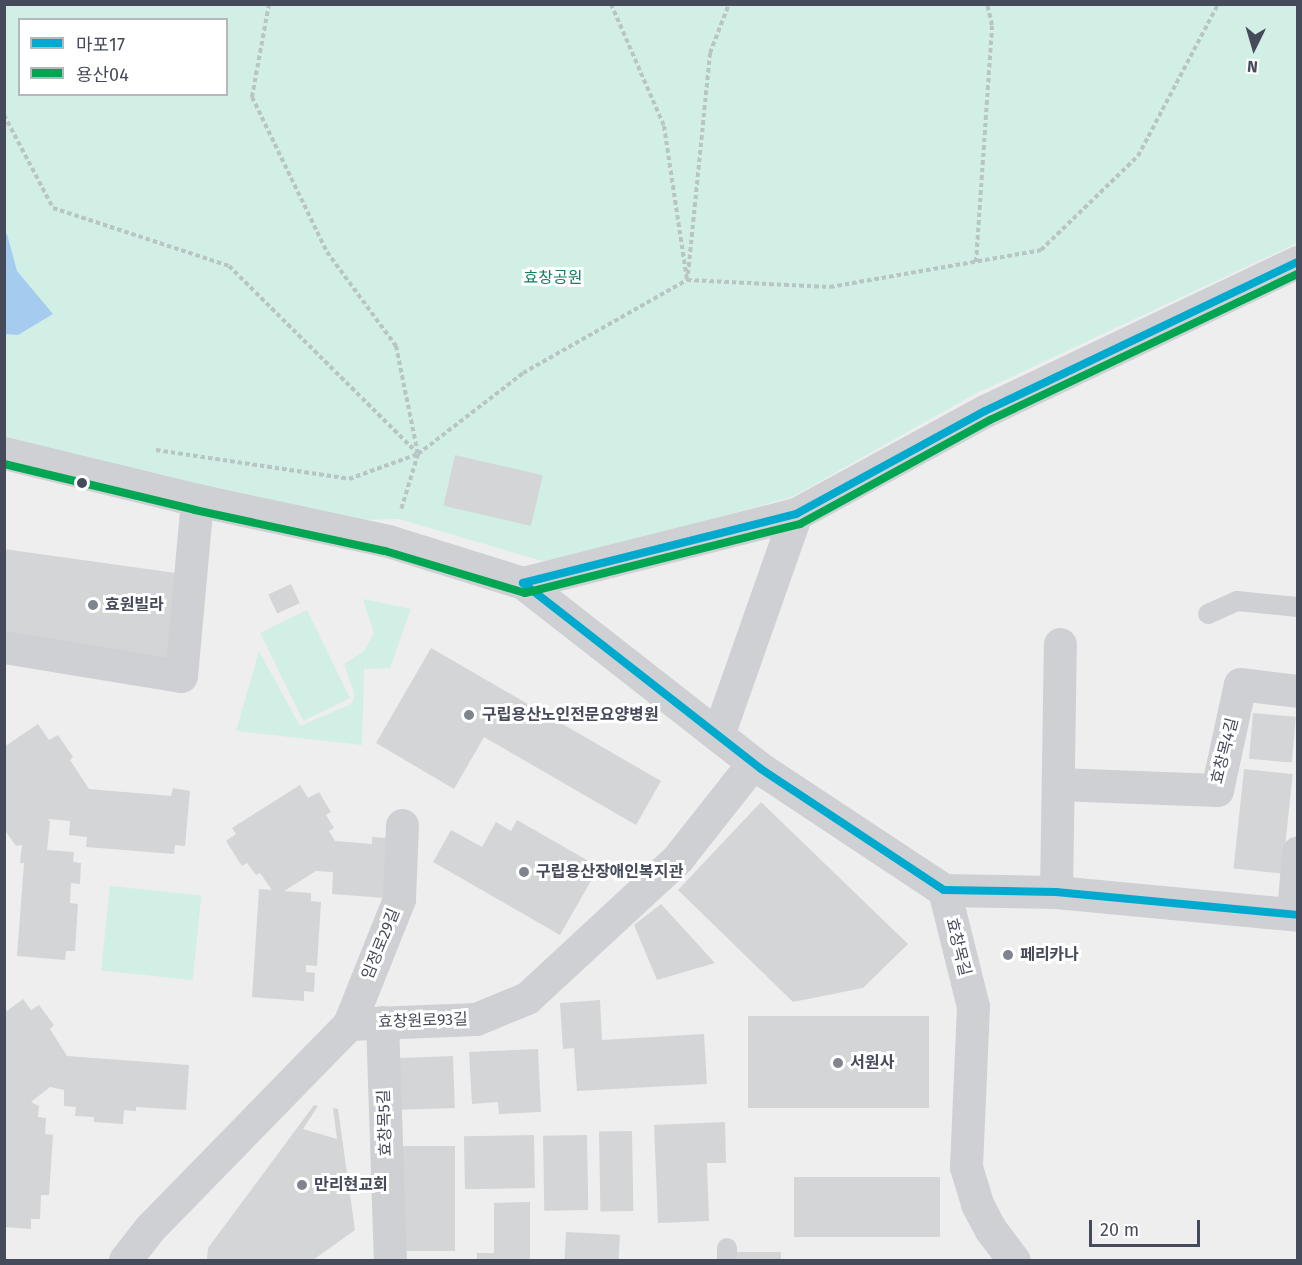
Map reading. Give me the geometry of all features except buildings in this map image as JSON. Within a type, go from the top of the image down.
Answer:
[{"type":"street","points":[[523,583],[796,514],[985,411],[1298,262]]},
{"type":"street","points":[[4,453],[197,500],[388,541],[523,583],[753,763],[944,890],[1056,892],[1295,915],[1298,852]]},
{"type":"street","points":[[4,647],[181,676],[197,500]]},
{"type":"street","points":[[718,735],[796,514]]},
{"type":"street","points":[[1056,892],[1060,644]]},
{"type":"street","name":"효창목4길","points":[[1058,784],[1217,790],[1240,684],[1298,691]]},
{"type":"street","name":"효창원로93길","points":[[349,1024],[476,1019],[527,999],[678,858],[753,763]]},
{"type":"street","name":"임정로29길","points":[[349,1024],[399,899],[402,825]]},
{"type":"street","name":"효창목길","points":[[944,890],[973,1006],[966,1167],[977,1204],[991,1230],[1014,1260]]},
{"type":"street","name":"효창목5길","points":[[382,1022],[390,1260]]},
{"type":"street","points":[[125,1260],[149,1229],[349,1024]]},
{"type":"lane","points":[[1208,614],[1237,601],[1298,607]]},
{"type":"path","points":[[269,4],[252,97],[327,252],[396,346],[418,454],[399,519],[388,541]]},
{"type":"path","points":[[611,4],[664,126],[687,280]]},
{"type":"path","points":[[687,280],[710,53],[729,4]]},
{"type":"path","points":[[976,262],[992,25],[987,4]]},
{"type":"path","points":[[144,448],[349,479],[418,454],[523,374],[687,280],[830,287],[1041,250],[1138,156],[1218,4]]},
{"type":"path","points":[[4,115],[53,208],[229,266],[418,454]]},
{"type":"green space","name":"효창공원","points":[[4,5],[1297,5],[1297,243],[973,395],[792,497],[549,563],[399,519],[309,521],[5,443]]},
{"type":"green space","points":[[363,599],[411,609],[390,668],[364,669],[362,745],[236,731],[259,651],[300,726],[351,704],[355,696],[344,664],[364,651],[374,633]]},
{"type":"green space","points":[[307,610],[350,698],[303,721],[260,633]]},
{"type":"green space","points":[[110,886],[201,896],[193,980],[101,971]]},
{"type":"water","points":[[4,234],[7,234],[17,271],[53,314],[18,335],[5,334]]},
{"type":"transit line","name":"마포17","points":[[523,583],[796,514],[985,411],[1298,262]]},
{"type":"transit line","name":"용산04","points":[[4,464],[195,510],[385,551],[525,593],[800,524],[990,420],[1298,274]]},
{"type":"transit line","name":"마포17","points":[[523,583],[761,769],[944,890],[1056,892],[1298,915]]},
{"type":"place","name":"효원빌라","points":[[93,605]]},
{"type":"place","name":"구립용산노인전문요양병원","points":[[469,715]]},
{"type":"place","name":"구립용산장애인복지관","points":[[524,872]]},
{"type":"place","name":"페리카나","points":[[1008,955]]},
{"type":"place","name":"서원사","points":[[838,1063]]},
{"type":"place","name":"만리현교회","points":[[302,1185]]}]
